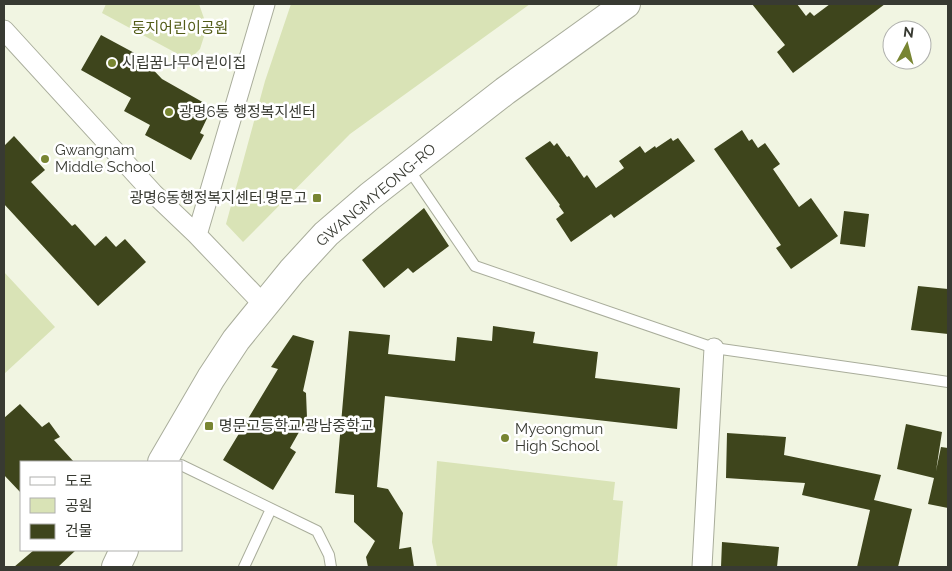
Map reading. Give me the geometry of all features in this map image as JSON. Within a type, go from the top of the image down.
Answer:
[{"type":"main road","name":"GWANGMYEONG-RO","points":[[171,461],[211,378],[236,340],[292,271],[326,234],[370,196],[505,91],[626,4]]},
{"type":"main road","points":[[116,567],[124,551]]},
{"type":"street","points":[[197,235],[265,4]]},
{"type":"street","points":[[4,30],[153,193],[197,235],[264,305]]},
{"type":"street","points":[[702,567],[714,348]]},
{"type":"lane","points":[[407,167],[475,266],[714,348],[948,382]]},
{"type":"lane","points":[[182,467],[317,531],[329,555],[331,567]]},
{"type":"lane","points":[[244,567],[271,509]]},
{"type":"green space","name":"둥지어린이공원","points":[[106,4],[199,4],[207,27],[200,49],[189,60],[102,13]]},
{"type":"green space","points":[[291,4],[530,4],[350,134],[243,242],[226,224],[265,81]]},
{"type":"green space","points":[[4,272],[55,327],[4,374]]},
{"type":"green space","points":[[437,461],[615,482],[613,500],[623,501],[617,567],[437,567],[432,542]]},
{"type":"building","points":[[752,4],[797,4],[806,16],[810,12],[814,16],[830,4],[885,4],[793,73],[777,52],[785,45]]},
{"type":"building","name":"광명6동 행정복지센터","points":[[101,35],[140,56],[162,79],[206,104],[205,107],[211,110],[200,133],[204,135],[191,160],[145,135],[150,125],[124,111],[131,98],[81,70]]},
{"type":"building","points":[[742,130],[749,141],[752,139],[758,148],[765,143],[780,164],[773,169],[799,207],[811,198],[838,236],[791,269],[776,248],[781,245],[714,149]]},
{"type":"building","points":[[14,136],[45,170],[31,182],[72,226],[75,224],[95,246],[106,236],[116,247],[125,239],[146,262],[98,306],[4,204],[4,146]]},
{"type":"building","points":[[671,138],[673,141],[678,138],[695,161],[614,218],[611,214],[571,242],[556,219],[564,213],[560,205],[525,158],[550,141],[554,146],[557,143],[567,157],[569,156],[584,178],[587,175],[596,188],[624,168],[619,161],[640,146],[645,153]]},
{"type":"building","points":[[424,208],[449,246],[413,273],[408,268],[384,288],[362,260]]},
{"type":"building","points":[[844,211],[869,214],[865,247],[840,244]]},
{"type":"building","points":[[918,286],[948,289],[948,334],[911,330]]},
{"type":"building","points":[[493,326],[535,332],[533,343],[598,352],[595,378],[680,388],[677,429],[385,396],[377,487],[388,489],[403,513],[399,549],[411,547],[414,567],[368,567],[366,557],[375,541],[354,522],[354,495],[335,493],[349,331],[390,335],[388,354],[455,361],[457,337],[492,341]]},
{"type":"building","points":[[293,335],[314,341],[303,391],[306,393],[307,418],[290,448],[296,452],[273,490],[223,460],[278,369],[271,367]]},
{"type":"building","points":[[20,404],[42,427],[49,422],[60,437],[54,440],[73,461],[20,461],[20,492],[4,475],[4,418]]},
{"type":"building","points":[[906,424],[942,432],[936,471],[941,447],[948,448],[948,508],[928,504],[934,478],[897,469]]},
{"type":"building","points":[[727,433],[786,437],[784,455],[881,475],[874,500],[912,509],[898,567],[857,567],[870,510],[802,495],[805,483],[726,478]]},
{"type":"building","points":[[722,542],[779,547],[777,567],[721,567]]},
{"type":"building","points":[[33,551],[75,551],[58,567],[14,567]]},
{"type":"place","name":"시립꿈나무어린이집","points":[[112,63]]},
{"type":"place","name":"광명6동 행정복지센터","points":[[169,112]]},
{"type":"place","name":"Gwangnam Middle School","points":[[45,159]]},
{"type":"place","name":"광명6동행정복지센터.명문고","points":[[317,198]]},
{"type":"place","name":"명문고등학교.광남중학교","points":[[209,426]]},
{"type":"place","name":"Myeongmun High School","points":[[505,438]]}]
